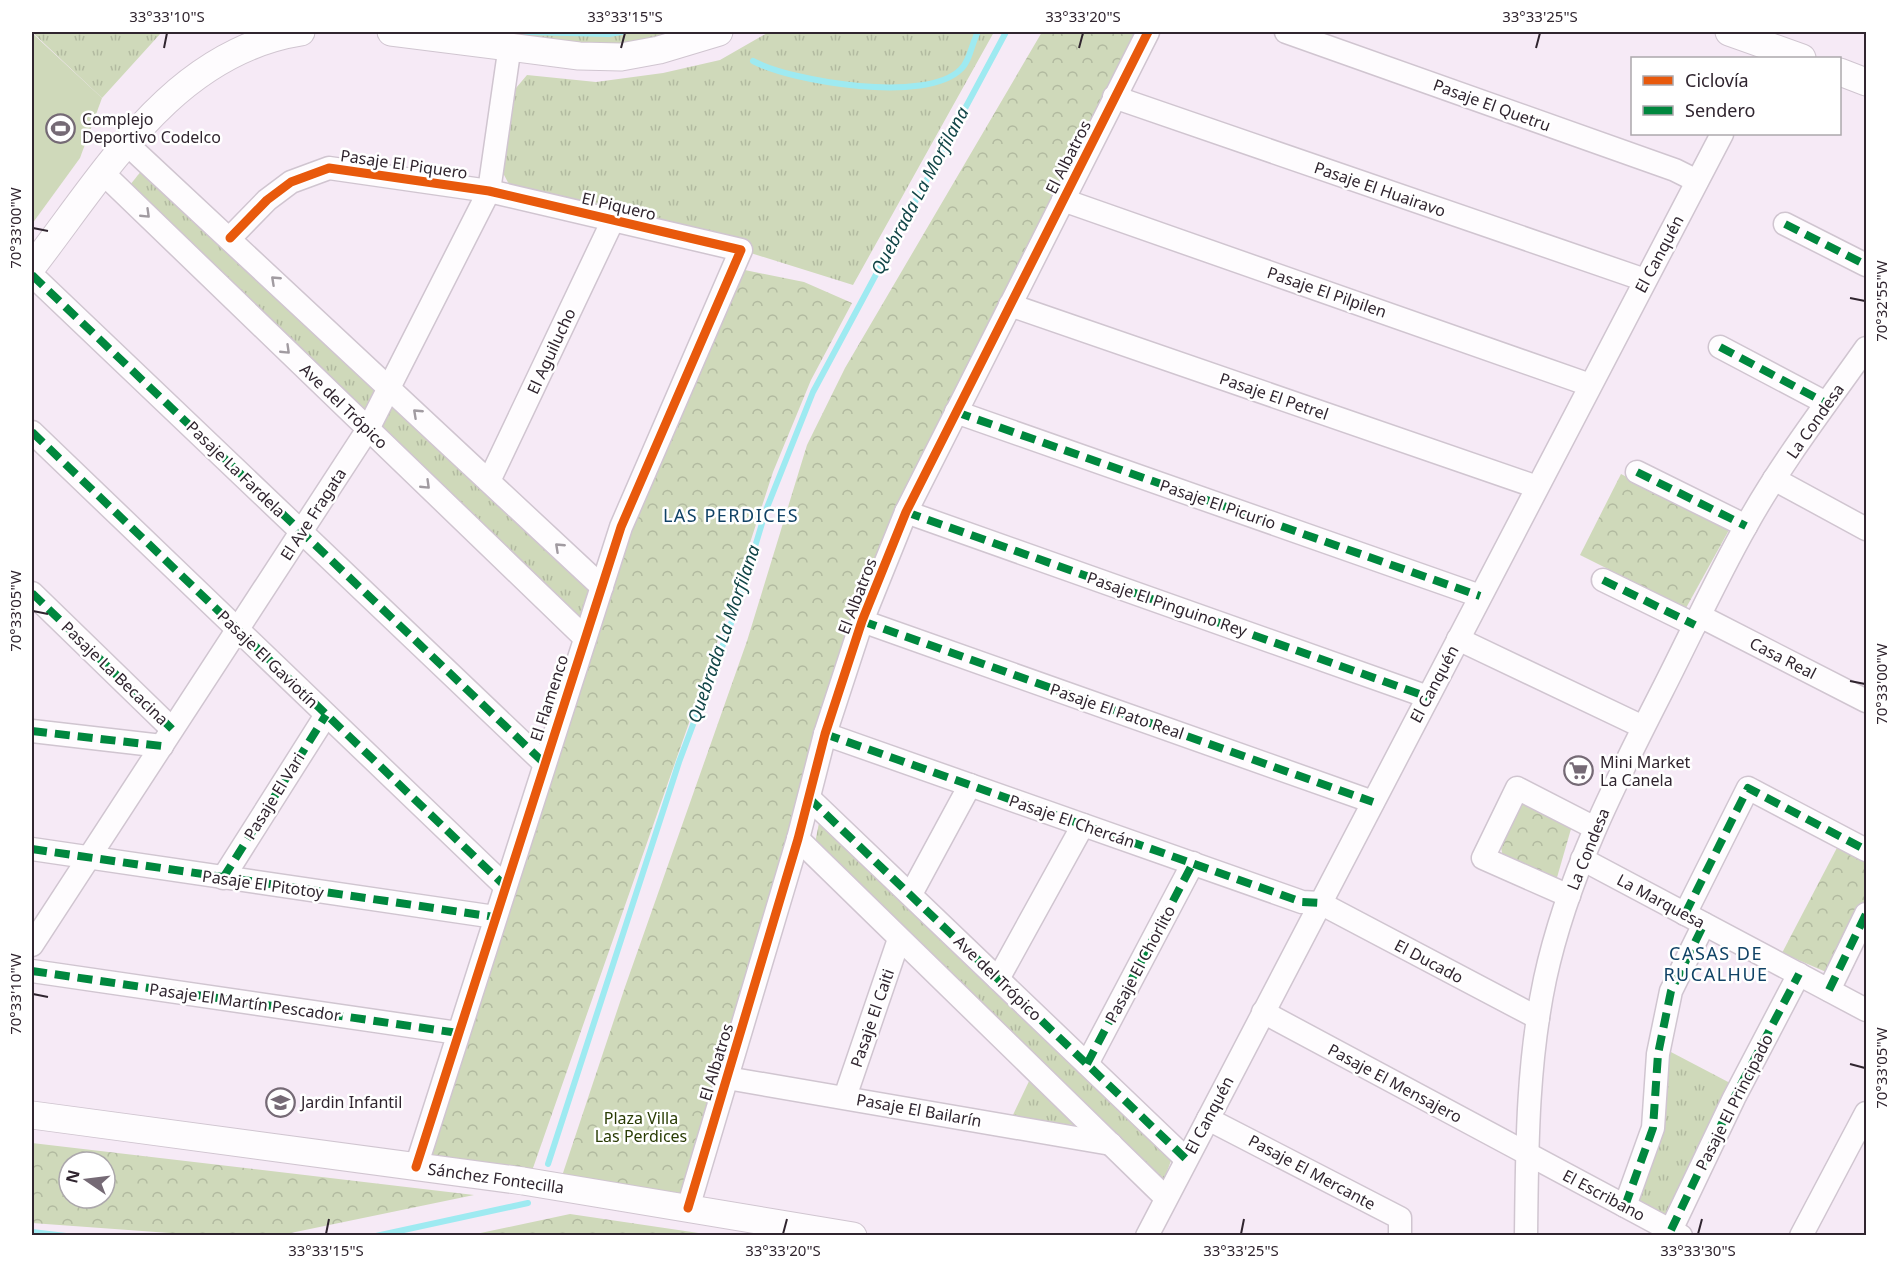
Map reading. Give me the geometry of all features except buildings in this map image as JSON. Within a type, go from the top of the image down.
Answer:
[{"type":"street","points":[[32,267],[127,144],[159,107],[196,74],[241,49],[301,32]]},
{"type":"street","points":[[391,32],[510,45],[579,56],[621,57],[659,50],[719,32]]},
{"type":"street","name":"El Albatros","points":[[688,1208],[798,839],[825,734],[862,621],[906,512],[1148,32]]},
{"type":"street","name":"Pasaje El Quetru","points":[[1286,32],[1663,166],[1697,181]]},
{"type":"street","points":[[1729,32],[1764,52],[1796,57]]},
{"type":"street","name":"El Ave Fragata","points":[[32,945],[368,429],[390,389],[489,191],[510,45]]},
{"type":"street","points":[[1841,73],[1866,82]]},
{"type":"street","name":"Pasaje El Huairavo","points":[[1114,97],[1645,280]]},
{"type":"street","name":"El Canquén","points":[[1147,1236],[1721,135]]},
{"type":"street","points":[[127,144],[602,586]]},
{"type":"street","name":"Pasaje El Piquero","points":[[230,238],[267,200],[291,182],[329,168],[489,191]]},
{"type":"street","name":"Ave del Trópico","points":[[104,174],[584,637]]},
{"type":"street","name":"El Piquero","points":[[489,191],[741,249]]},
{"type":"street","name":"Pasaje El Pilpilen","points":[[1063,200],[1590,385]]},
{"type":"street","name":"El Aguilucho","points":[[489,481],[613,220]]},
{"type":"street","points":[[1785,224],[1866,265]]},
{"type":"street","name":"El Flamenco","points":[[416,1167],[621,527],[741,249]]},
{"type":"street","name":"Pasaje La Fardela","points":[[32,275],[544,763]]},
{"type":"street","name":"Pasaje El Petrel","points":[[1010,305],[1537,487]]},
{"type":"street","points":[[1720,346],[1826,404]]},
{"type":"street","name":"La Condesa","points":[[1526,1236],[1530,1077],[1538,1018],[1548,966],[1582,859],[1643,727],[1746,526],[1774,479],[1826,404],[1862,363]]},
{"type":"street","name":"Pasaje El Picurio","points":[[956,412],[1480,596]]},
{"type":"street","name":"Pasaje El Gaviotín","points":[[32,432],[505,886]]},
{"type":"street","points":[[1637,472],[1746,526]]},
{"type":"street","points":[[1774,479],[1866,528]]},
{"type":"street","name":"Pasaje El Pinguino Rey","points":[[906,512],[1428,697]]},
{"type":"street","name":"Casa Real","points":[[1603,580],[1698,620],[1866,701]]},
{"type":"street","name":"Pasaje La Becacina","points":[[32,593],[167,738]]},
{"type":"street","name":"Pasaje El Pato Real","points":[[862,621],[1373,802]]},
{"type":"street","points":[[1458,639],[1643,727]]},
{"type":"street","name":"Pasaje El Vari","points":[[223,878],[326,715]]},
{"type":"street","points":[[32,731],[167,738]]},
{"type":"street","name":"Pasaje El Chercán","points":[[825,734],[1302,902],[1320,903]]},
{"type":"street","points":[[911,894],[970,785]]},
{"type":"street","points":[[1569,896],[1483,858],[1518,788],[1595,828]]},
{"type":"street","points":[[1625,1206],[1653,1128],[1658,1054],[1671,991],[1694,919],[1748,788],[1866,849]]},
{"type":"street","name":"Ave del Trópico","points":[[809,798],[1186,1159]]},
{"type":"street","points":[[998,979],[1083,825]]},
{"type":"street","points":[[798,839],[1166,1198]]},
{"type":"street","name":"Pasaje El Pitotoy","points":[[32,849],[495,917]]},
{"type":"street","name":"La Marquesa","points":[[1582,859],[1866,1010]]},
{"type":"street","name":"Pasaje El Chorlito","points":[[1088,1064],[1192,863]]},
{"type":"street","name":"El Ducado","points":[[1320,903],[1538,1018]]},
{"type":"street","points":[[1829,990],[1866,914]]},
{"type":"street","name":"Pasaje El Caiti","points":[[844,1097],[899,939]]},
{"type":"street","name":"Pasaje El Martín Pescador","points":[[32,971],[458,1033]]},
{"type":"street","name":"Pasaje El Principado","points":[[1676,1233],[1734,1098],[1800,974]]},
{"type":"street","name":"Pasaje El Mensajero","points":[[1263,1012],[1527,1154]]},
{"type":"street","name":"Pasaje El Bailarín","points":[[727,1077],[1111,1144]]},
{"type":"street","points":[[1801,1236],[1866,1113]]},
{"type":"street","name":"Sánchez Fontecilla","points":[[32,1115],[416,1167],[688,1208],[853,1236]]},
{"type":"street","name":"Pasaje El Mercante","points":[[1208,1119],[1400,1218],[1400,1236]]},
{"type":"street","name":"El Escribano","points":[[1527,1154],[1676,1233]]},
{"type":"green space","points":[[32,32],[168,32],[161,33],[102,98]]},
{"type":"green space","points":[[476,32],[694,32],[614,49]]},
{"type":"green space","points":[[769,32],[994,32],[853,285],[741,250],[514,194],[503,173],[516,88],[527,75],[596,82],[663,73],[720,60]]},
{"type":"green space","name":"Plaza Villa Las Perdices","points":[[1042,32],[1140,32],[910,482],[684,1201],[561,1179],[625,987],[747,641],[807,445],[845,368]]},
{"type":"green space","name":"Complejo Deportivo Codelco","points":[[32,33],[102,98],[80,158],[32,224]]},
{"type":"green space","points":[[146,165],[597,589],[587,624],[126,190]]},
{"type":"green space","name":"Plaza Villa Las Perdices","points":[[740,269],[804,282],[852,303],[811,380],[773,472],[724,623],[533,1168],[528,1175],[428,1161],[642,498]]},
{"type":"green space","points":[[1621,474],[1729,530],[1686,608],[1580,555]]},
{"type":"green space","points":[[1521,800],[1573,822],[1556,881],[1503,857],[1500,843]]},
{"type":"green space","points":[[819,823],[1172,1158],[1164,1180],[814,848]]},
{"type":"green space","points":[[1840,842],[1866,855],[1866,906],[1833,975],[1782,953]]},
{"type":"green space","points":[[1669,1051],[1732,1084],[1669,1217],[1634,1198]]},
{"type":"green space","points":[[1031,1077],[1088,1127],[1012,1117]]},
{"type":"green space","points":[[32,1143],[92,1150],[57,1150],[57,1210],[117,1210],[117,1153],[474,1195],[281,1235],[197,1235],[32,1223]]},
{"type":"green space","points":[[570,1214],[712,1235],[471,1235]]},
{"type":"waterway","points":[[524,32],[609,34],[622,32]]},
{"type":"waterway","points":[[753,61],[772,69],[827,82],[859,86],[920,85],[944,80],[961,69],[967,61],[978,32]]},
{"type":"waterway","name":"Quebrada La Morfilana","points":[[548,1164],[679,762],[736,610],[766,510],[813,392],[1006,32]]},
{"type":"waterway","name":"Quebrada La Morfilana","points":[[376,1236],[528,1203]]},
{"type":"waterway","points":[[32,1232],[66,1236]]},
{"type":"marked path","points":[[1785,224],[1866,265]]},
{"type":"marked path","points":[[32,275],[544,763]]},
{"type":"marked path","points":[[1720,347],[1826,403]]},
{"type":"marked path","points":[[956,412],[1480,596]]},
{"type":"marked path","points":[[32,432],[505,886]]},
{"type":"marked path","points":[[1637,472],[1746,526]]},
{"type":"marked path","points":[[906,512],[1428,697]]},
{"type":"marked path","points":[[1603,580],[1695,625]]},
{"type":"marked path","points":[[32,593],[172,729]]},
{"type":"marked path","points":[[862,621],[1373,802]]},
{"type":"marked path","points":[[223,878],[326,715]]},
{"type":"marked path","points":[[32,731],[162,746]]},
{"type":"marked path","points":[[825,734],[1302,902],[1320,903]]},
{"type":"marked path","points":[[1685,914],[1748,788],[1866,850]]},
{"type":"marked path","points":[[809,798],[1186,1159]]},
{"type":"marked path","points":[[32,849],[495,917]]},
{"type":"marked path","points":[[1087,1064],[1193,863]]},
{"type":"marked path","points":[[1829,990],[1866,914]]},
{"type":"marked path","points":[[1625,1206],[1653,1128],[1658,1054],[1671,991],[1704,924]]},
{"type":"marked path","points":[[32,971],[458,1033]]},
{"type":"marked path","points":[[1671,1230],[1734,1098],[1799,974]]},
{"type":"cycle path","points":[[688,1208],[798,839],[825,734],[862,621],[906,512],[1148,32]]},
{"type":"cycle path","points":[[230,238],[267,200],[291,182],[329,168],[489,191],[741,250],[621,527],[416,1167]]},
{"type":"place","name":"Complejo Deportivo Codelco","points":[[61,128]]},
{"type":"place","name":"Mini Market La Canela","points":[[1579,771]]},
{"type":"place","name":"Jardin Infantil","points":[[280,1102]]},
{"type":"district","name":"LAS PERDICES","points":[[731,516]]},
{"type":"district","name":"CASAS DE RUCALHUE","points":[[1716,964]]}]
